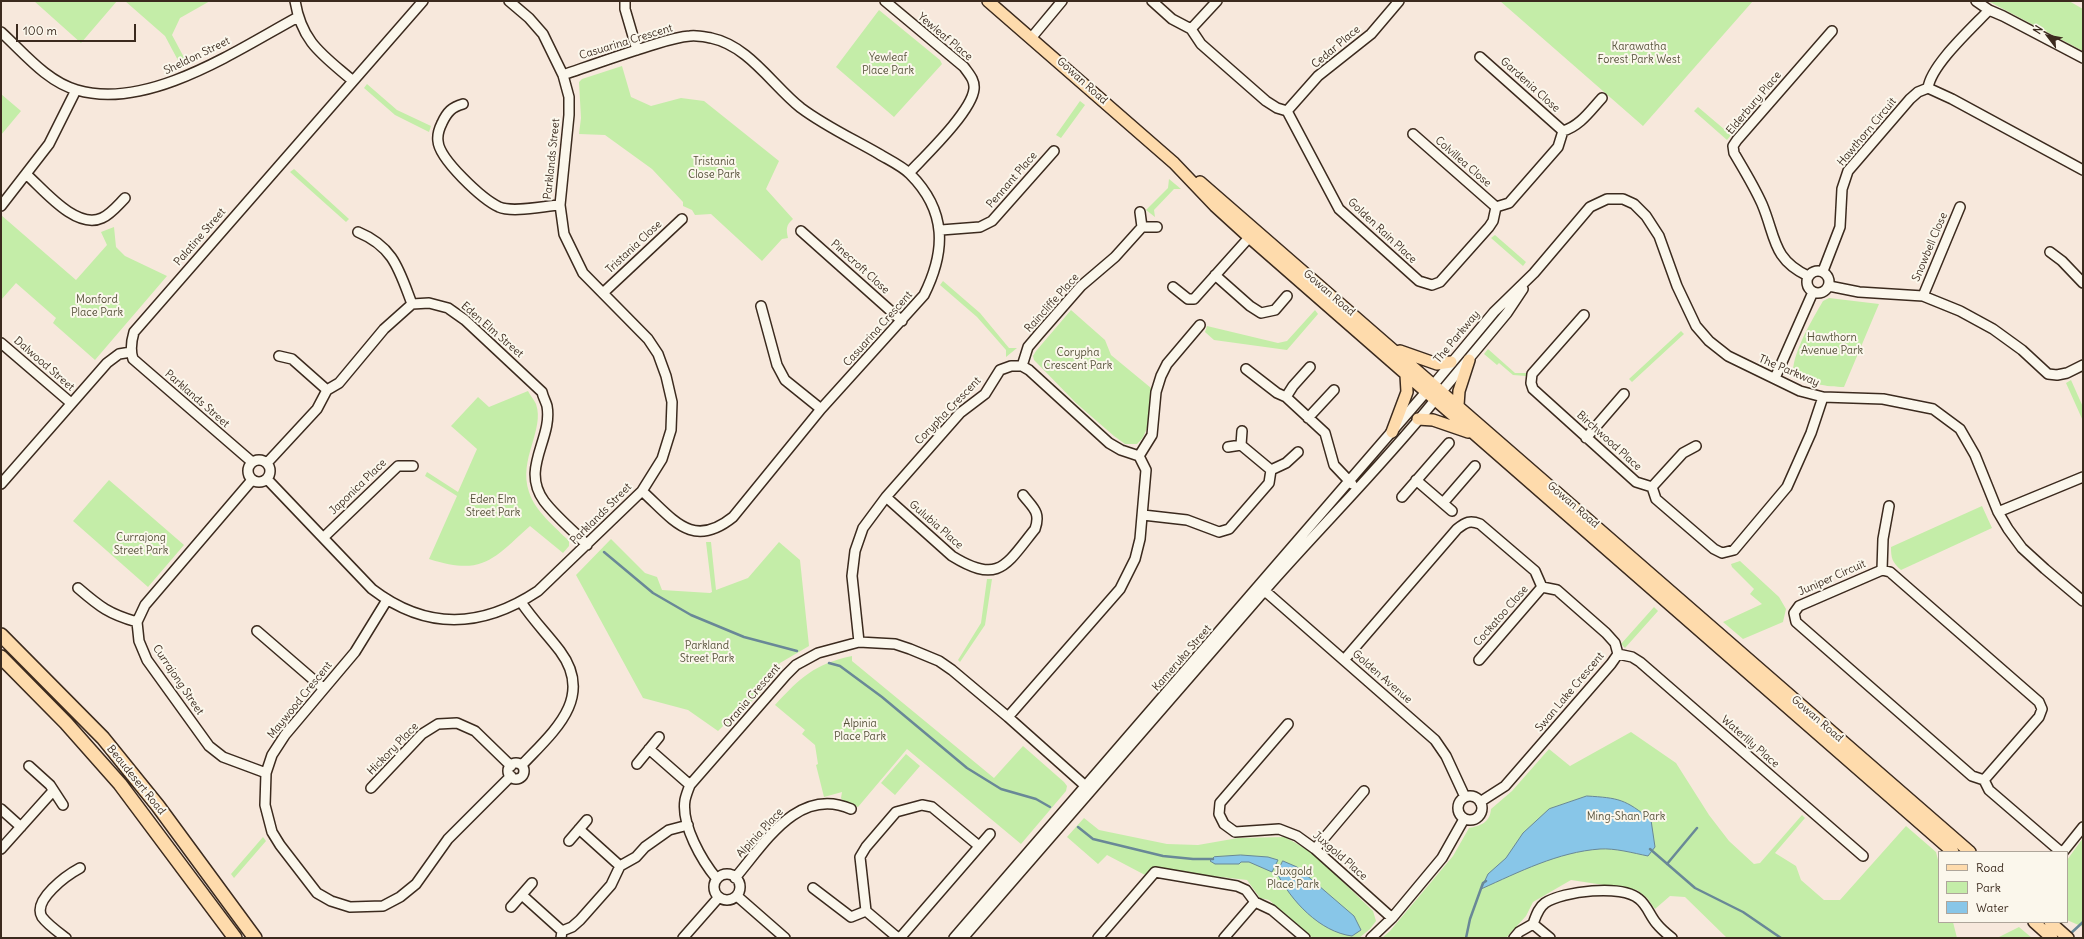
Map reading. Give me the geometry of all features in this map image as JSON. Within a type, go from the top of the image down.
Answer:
[{"type":"highway","name":"Beaudesert Road","points":[[1,635],[103,738],[158,806],[252,937]]},
{"type":"highway","name":"Beaudesert Road","points":[[1,657],[66,723],[120,784],[224,932],[235,938]]},
{"type":"main road","name":"Gowan Road","points":[[988,1],[1032,37],[1174,163],[1187,171],[1406,374],[1458,405],[1969,851]]},
{"type":"main road","name":"Gowan Road","points":[[1253,233],[1393,348],[1472,433],[1952,851]]},
{"type":"main road","points":[[1393,348],[1436,364],[1451,362]]},
{"type":"main road","points":[[1458,405],[1459,391],[1469,360]]},
{"type":"main road","points":[[1392,432],[1407,392],[1406,374]]},
{"type":"main road","points":[[1418,419],[1433,420],[1472,433]]},
{"type":"main road","points":[[2036,923],[2058,936]]},
{"type":"main road","points":[[2051,923],[2058,936]]},
{"type":"street","points":[[296,1],[298,17],[305,34],[314,46],[353,81]]},
{"type":"street","name":"Palatine Street","points":[[131,352],[131,341],[134,332],[423,1]]},
{"type":"street","name":"Parklands Street","points":[[267,479],[372,589],[387,600],[411,611],[435,618],[463,620],[491,616],[521,602],[538,591],[642,491],[662,459],[670,430],[672,402],[666,376],[658,354],[648,339],[583,273],[575,260],[564,234],[560,205],[569,116],[569,97],[563,75],[543,34],[529,18],[509,1]]},
{"type":"street","points":[[625,1],[625,9],[636,50]]},
{"type":"street","name":"Yewleaf Place","points":[[885,1],[964,67],[972,77],[974,88],[970,102],[960,116],[910,173]]},
{"type":"street","points":[[1032,37],[1062,1]]},
{"type":"street","points":[[1152,1],[1175,21],[1191,29],[1201,44],[1266,102],[1276,108],[1287,111]]},
{"type":"street","points":[[1191,29],[1217,1]]},
{"type":"street","name":"Cedar Place","points":[[1287,111],[1318,76],[1371,34],[1399,1]]},
{"type":"street","points":[[1976,1],[1989,10],[2083,58]]},
{"type":"street","points":[[1989,10],[1937,68],[1929,82],[1928,88],[1952,99],[2083,170]]},
{"type":"street","name":"Sheldon Street","points":[[1,32],[52,78],[76,90],[104,95],[128,94],[165,85],[190,75],[298,17]]},
{"type":"street","name":"Elderbury Place","points":[[1808,276],[1791,266],[1777,250],[1762,205],[1734,153],[1733,146],[1832,31]]},
{"type":"street","name":"Casuarina Crescent","points":[[563,75],[636,50],[691,36],[713,38],[731,45],[745,55],[794,102],[812,116],[910,173],[934,207],[941,230],[939,255],[934,276],[924,295],[822,409],[733,517],[720,528],[708,532],[694,531],[682,526],[642,491]]},
{"type":"street","name":"Gardenia Close","points":[[1480,57],[1563,130]]},
{"type":"street","name":"Hawthorn Circuit","points":[[1823,271],[1840,227],[1842,189],[1848,171],[1910,99],[1918,92],[1928,88]]},
{"type":"street","points":[[1,206],[49,144],[76,90]]},
{"type":"street","points":[[1496,207],[1509,202],[1558,147],[1563,130],[1572,128],[1579,123],[1602,98]]},
{"type":"street","points":[[463,104],[453,106],[444,118],[438,131],[438,142],[443,157],[452,168],[485,198],[499,207],[511,209],[560,205]]},
{"type":"street","name":"Golden Rain Place","points":[[1287,111],[1339,209],[1419,281],[1432,285],[1440,282],[1494,221],[1496,207]]},
{"type":"street","name":"Colvillea Close","points":[[1413,134],[1496,207]]},
{"type":"street","name":"Pennant Place","points":[[941,230],[980,227],[992,221],[1054,151]]},
{"type":"street","points":[[26,174],[73,216],[85,221],[102,218],[110,213],[125,198]]},
{"type":"street","name":"The Parkway","points":[[1434,392],[1451,362],[1494,312],[1534,273],[1590,207],[1607,199],[1623,200],[1634,204],[1646,216],[1658,236],[1677,286],[1696,326],[1709,341],[1728,356],[1800,390],[1823,397],[1882,399],[1933,409],[1960,430],[1975,455],[1998,512],[2022,548],[2083,601]]},
{"type":"street","name":"Snowbell Close","points":[[1923,296],[1960,207]]},
{"type":"street","points":[[1140,212],[1142,227],[1157,227]]},
{"type":"street","name":"Tristania Close","points":[[603,293],[682,219]]},
{"type":"street","name":"Raincliffe Place","points":[[1022,366],[1028,347],[1039,334],[1081,286],[1115,257],[1142,227]]},
{"type":"street","name":"Pinecroft Close","points":[[801,231],[902,321]]},
{"type":"street","points":[[267,463],[317,408],[327,390],[338,383],[384,329],[412,304],[397,263],[391,255],[374,238],[358,232]]},
{"type":"street","points":[[1173,287],[1188,299],[1194,299],[1253,233]]},
{"type":"street","points":[[2050,252],[2062,261],[2083,283]]},
{"type":"street","points":[[1815,271],[1823,271],[1829,277],[1829,286],[1822,292],[1813,292],[1808,285],[1808,276],[1815,271]]},
{"type":"street","name":"The Parkway","points":[[1434,392],[1469,360],[1507,313],[1534,273]]},
{"type":"street","points":[[1215,275],[1250,306],[1261,313],[1275,310],[1287,296]]},
{"type":"street","points":[[1829,286],[1859,292],[1923,296],[1960,311],[1993,329],[2022,350],[2048,374],[2057,375],[2067,373],[2083,365]]},
{"type":"street","points":[[1775,378],[1813,292]]},
{"type":"street","name":"Eden Elm Street","points":[[412,304],[429,303],[448,308],[465,320],[542,392],[547,407],[546,424],[536,462],[535,476],[538,490],[544,502],[587,545]]},
{"type":"street","points":[[760,306],[777,365],[785,380],[822,409]]},
{"type":"street","name":"Birchwood Place","points":[[1584,314],[1532,374],[1531,383],[1533,389],[1636,482],[1652,487]]},
{"type":"street","points":[[1139,456],[1152,434],[1156,392],[1161,376],[1168,364],[1200,325]]},
{"type":"street","name":"Dalwood Street","points":[[1,343],[71,403]]},
{"type":"street","points":[[3,479],[115,356],[131,352]]},
{"type":"street","name":"Parklands Street","points":[[131,352],[133,359],[139,365],[252,462]]},
{"type":"street","points":[[279,356],[292,359],[327,390]]},
{"type":"street","name":"Corypha Crescent","points":[[859,642],[852,576],[855,551],[863,528],[886,497],[960,413],[985,394],[1000,370],[1012,366],[1022,366]]},
{"type":"street","points":[[1008,717],[1120,589],[1135,559],[1143,515],[1146,470],[1139,456],[1121,450],[1109,443],[1035,375],[1022,366]]},
{"type":"street","points":[[1286,397],[1293,386],[1310,367]]},
{"type":"street","points":[[1246,369],[1277,393],[1286,397],[1325,433],[1334,465],[1357,489]]},
{"type":"street","points":[[1308,418],[1334,390]]},
{"type":"street","name":"Kameruka Street","points":[[954,938],[1357,489],[1418,419],[1434,392]]},
{"type":"street","name":"Kameruka Street","points":[[963,938],[1392,432],[1434,392]]},
{"type":"street","points":[[1586,438],[1624,394]]},
{"type":"street","points":[[1696,446],[1683,453],[1652,487],[1656,499],[1714,549],[1722,553],[1734,550],[1786,487],[1811,432],[1823,397]]},
{"type":"street","points":[[1241,445],[1242,431]]},
{"type":"street","points":[[1402,497],[1449,443]]},
{"type":"street","points":[[1228,447],[1241,445],[1271,470]]},
{"type":"street","points":[[1271,470],[1286,463],[1298,452]]},
{"type":"street","points":[[261,459],[267,463],[270,473],[267,479],[262,482],[252,480],[248,473],[252,462],[261,459]]},
{"type":"street","name":"Japonica Place","points":[[324,537],[398,466],[413,466]]},
{"type":"street","points":[[1443,503],[1475,466]]},
{"type":"street","points":[[1143,515],[1187,520],[1219,532],[1229,529],[1269,483],[1271,470]]},
{"type":"street","points":[[1998,512],[2083,477]]},
{"type":"street","name":"Currajong Street","points":[[252,480],[144,605],[138,622],[139,641],[147,660],[209,746],[223,757],[266,773]]},
{"type":"street","points":[[1416,480],[1452,511]]},
{"type":"street","name":"Gulubia Place","points":[[886,497],[952,556],[962,562],[990,571],[1002,568],[1035,529],[1038,521],[1038,513],[1023,495]]},
{"type":"street","points":[[1882,570],[1884,539],[1889,506]]},
{"type":"street","points":[[1344,660],[1464,523],[1472,521],[1480,524],[1535,571],[1542,587]]},
{"type":"street","name":"Juniper Circuit","points":[[1984,780],[2039,717],[2042,709],[2039,702],[1890,572],[1882,570],[1799,606],[1794,613],[1796,622],[1972,776],[1984,780],[1989,790],[2061,851]]},
{"type":"street","name":"Swan Lake Crescent","points":[[1480,802],[1505,786],[1618,654],[1615,643],[1606,633],[1557,590],[1542,587]]},
{"type":"street","name":"Cockatoo Close","points":[[1479,660],[1542,587]]},
{"type":"street","points":[[78,588],[103,609],[114,615],[138,622]]},
{"type":"street","name":"Golden Avenue","points":[[1264,591],[1435,740],[1446,756],[1465,797]]},
{"type":"street","name":"Maywood Crescent","points":[[387,600],[355,652],[285,734],[272,755],[266,773],[265,805],[272,832],[280,845],[317,893],[350,907],[364,908],[383,906],[400,897],[416,884],[448,839],[511,776]]},
{"type":"street","points":[[521,602],[568,663],[572,676],[573,694],[569,710],[558,726],[522,765]]},
{"type":"street","points":[[257,631],[324,688]]},
{"type":"street","name":"Orania Crescent","points":[[717,879],[707,867],[697,850],[688,825],[685,801],[690,785],[796,665],[818,654],[859,642],[895,644],[939,661],[1008,717],[1089,788]]},
{"type":"street","name":"Waterlily Place","points":[[1618,654],[1632,657],[1640,662],[1863,856]]},
{"type":"street","name":"Hickory Place","points":[[371,788],[422,734],[438,724],[457,723],[475,731],[511,766]]},
{"type":"street","name":"Juxgold Place","points":[[1288,724],[1220,803],[1219,814],[1224,824],[1235,832],[1278,829],[1297,836],[1315,849],[1392,918]]},
{"type":"street","points":[[636,764],[659,737]]},
{"type":"street","points":[[649,749],[690,785]]},
{"type":"street","points":[[517,763],[522,765],[524,772],[522,776],[518,778],[511,776],[509,770],[511,766],[517,763]]},
{"type":"street","points":[[29,766],[50,785],[63,805]]},
{"type":"street","points":[[1,849],[53,790]]},
{"type":"street","points":[[1315,849],[1364,791]]},
{"type":"street","points":[[1472,796],[1480,802],[1482,809],[1479,817],[1472,820],[1464,819],[1459,813],[1458,806],[1465,797],[1472,796]]},
{"type":"street","name":"Alpinia Place","points":[[736,878],[783,822],[799,811],[816,804],[840,804],[851,809]]},
{"type":"street","points":[[979,846],[932,807],[922,805],[896,812],[866,847],[860,857],[866,911],[899,938],[990,834]]},
{"type":"street","points":[[1,809],[21,827]]},
{"type":"street","points":[[1371,938],[1392,918],[1442,858],[1464,819]]},
{"type":"street","points":[[569,841],[588,820]]},
{"type":"street","points":[[522,895],[562,935],[580,920],[611,885],[620,866],[632,859],[645,847],[669,830],[688,825]]},
{"type":"street","points":[[2063,851],[2083,827]]},
{"type":"street","points":[[579,829],[620,866]]},
{"type":"street","points":[[66,938],[45,920],[40,910],[42,901],[64,876],[80,868]]},
{"type":"street","points":[[1098,938],[1156,872],[1237,886],[1246,890],[1255,902],[1272,910],[1305,938]]},
{"type":"street","points":[[728,874],[736,878],[740,884],[737,896],[726,900],[718,897],[714,890],[717,879],[728,874]]},
{"type":"street","points":[[511,907],[532,883]]},
{"type":"street","points":[[813,888],[851,917],[866,911]]},
{"type":"street","points":[[1514,938],[1519,932],[1533,924],[1538,911],[1544,904],[1560,896],[1580,891],[1621,893],[1639,898],[1657,924],[1672,938]]},
{"type":"street","points":[[737,896],[785,938]]},
{"type":"street","points":[[683,938],[718,897]]},
{"type":"street","points":[[1224,938],[1255,902]]},
{"type":"street","points":[[1533,924],[1550,938]]},
{"type":"green space","points":[[34,1],[117,1],[81,43]]},
{"type":"green space","points":[[125,1],[210,1],[180,18],[172,35],[187,63],[181,66],[165,36]]},
{"type":"green space","name":"Karawatha Forest Park West","points":[[1500,1],[1753,1],[1643,126]]},
{"type":"green space","points":[[1988,1],[2069,1],[2083,9],[2083,51]]},
{"type":"green space","name":"Yewleaf Place Park","points":[[879,10],[940,60],[942,64],[894,117],[836,67]]},
{"type":"green space","name":"Tristania Close Park","points":[[622,66],[631,97],[651,106],[681,98],[704,101],[779,161],[766,189],[793,219],[787,227],[788,238],[782,239],[762,261],[711,214],[695,215],[692,210],[683,206],[683,202],[652,169],[605,135],[579,134],[581,118],[579,82],[582,79]]},
{"type":"green space","points":[[367,84],[397,110],[431,126],[429,132],[395,115],[364,88]]},
{"type":"green space","points":[[1,94],[21,111],[1,135]]},
{"type":"green space","points":[[1080,101],[1085,105],[1061,138],[1056,135]]},
{"type":"green space","points":[[1698,107],[1731,135],[1727,140],[1694,111]]},
{"type":"green space","points":[[294,169],[349,219],[346,222],[290,172]]},
{"type":"green space","points":[[1169,179],[1181,189],[1174,189],[1154,210],[1155,217],[1146,210],[1168,188]]},
{"type":"green space","name":"Monford Place Park","points":[[1,215],[76,280],[107,245],[101,232],[114,227],[116,247],[125,256],[167,276],[95,360],[53,323],[56,318],[16,283],[1,300]]},
{"type":"green space","points":[[1495,235],[1526,262],[1523,266],[1491,238]]},
{"type":"green space","points":[[943,281],[980,313],[1009,348],[1017,348],[1006,357],[1006,350],[977,317],[940,285]]},
{"type":"green space","name":"Hawthorn Avenue Park","points":[[1829,298],[1879,304],[1844,387],[1810,382],[1793,371],[1794,363],[1804,335],[1823,301]]},
{"type":"green space","name":"Corypha Crescent Park","points":[[1071,310],[1105,340],[1111,355],[1151,388],[1150,410],[1147,426],[1142,439],[1137,444],[1125,444],[1114,436],[1076,403],[1034,360],[1033,356],[1036,351]]},
{"type":"green space","points":[[1315,310],[1318,314],[1287,350],[1214,340],[1205,332],[1207,326],[1278,343],[1287,341]]},
{"type":"green space","points":[[1681,331],[1684,334],[1632,382],[1629,379]]},
{"type":"green space","points":[[1488,349],[1515,373],[1527,373],[1526,376],[1513,375],[1499,363],[1497,365],[1484,354]]},
{"type":"green space","points":[[2071,380],[2083,407],[2083,421],[2066,383]]},
{"type":"green space","name":"Eden Elm Street Park","points":[[528,391],[536,404],[538,414],[535,435],[527,468],[529,492],[536,506],[569,541],[569,546],[563,553],[530,526],[506,548],[486,562],[462,566],[429,559],[457,496],[425,476],[427,472],[458,492],[477,449],[451,426],[478,397],[489,407]]},
{"type":"green space","name":"Currajong Street Park","points":[[109,480],[184,545],[148,587],[73,521]]},
{"type":"green space","points":[[1982,506],[1992,528],[1901,570],[1894,562],[1891,547]]},
{"type":"green space","name":"Parkland Street Park","points":[[611,539],[645,573],[657,577],[662,590],[710,593],[712,592],[706,542],[711,542],[716,590],[748,578],[779,542],[800,560],[809,646],[780,663],[760,685],[762,691],[728,726],[724,725],[718,731],[688,710],[643,698],[576,575]]},
{"type":"green space","points":[[1740,561],[1779,597],[1786,609],[1783,622],[1743,639],[1723,622],[1762,604],[1750,594],[1754,589],[1732,567],[1731,564]]},
{"type":"green space","points":[[987,579],[992,579],[985,625],[960,662],[958,660],[981,623]]},
{"type":"green space","points":[[1654,607],[1658,611],[1625,648],[1621,644]]},
{"type":"green space","name":"Alpinia Place Park","points":[[852,656],[852,661],[994,778],[1023,746],[1064,782],[1067,786],[1066,791],[1021,844],[907,749],[858,807],[844,802],[841,798],[842,792],[824,797],[816,765],[818,764],[815,745],[802,734],[805,730],[775,705],[792,687],[809,673],[827,663]]},
{"type":"green space","name":"Ming-Shan Park","points":[[1631,732],[1676,763],[1709,815],[1729,841],[1754,864],[1760,863],[1802,815],[1805,818],[1775,853],[1796,866],[1801,880],[1824,900],[1840,900],[1906,826],[1936,852],[1938,860],[1938,923],[1953,923],[1957,938],[1727,938],[1685,897],[1670,896],[1655,909],[1647,898],[1637,890],[1571,880],[1533,902],[1526,916],[1506,938],[1382,938],[1390,931],[1453,856],[1469,828],[1484,823],[1489,817],[1491,809],[1512,791],[1549,749],[1570,766]]},
{"type":"green space","points":[[906,754],[920,766],[895,795],[881,783]]},
{"type":"green space","name":"Juxgold Place Park","points":[[1084,818],[1099,830],[1167,844],[1198,845],[1238,838],[1285,837],[1313,853],[1373,911],[1376,921],[1370,929],[1359,938],[1313,938],[1269,900],[1260,898],[1247,880],[1152,869],[1145,875],[1107,855],[1098,864],[1067,837]]},
{"type":"green space","points":[[263,837],[266,841],[234,878],[231,874]]},
{"type":"green space","points":[[2083,838],[2083,927],[2068,920],[2068,859]]},
{"type":"green space","points":[[2019,927],[2032,938],[1997,938]]},
{"type":"water","points":[[1587,796],[1621,801],[1635,808],[1651,820],[1655,847],[1648,856],[1612,849],[1584,851],[1554,858],[1481,889],[1488,874],[1506,858],[1523,833],[1549,809]]},
{"type":"water","points":[[1241,855],[1268,857],[1278,860],[1272,872],[1249,862],[1241,862],[1239,864],[1215,864],[1210,861],[1214,857]]},
{"type":"water","points":[[1283,861],[1297,867],[1354,916],[1361,930],[1352,936],[1340,933],[1318,922],[1308,914],[1290,894],[1277,873]]},
{"type":"waterway","points":[[604,552],[653,593],[691,615],[744,637],[797,651]]},
{"type":"waterway","points":[[829,663],[840,666],[882,697],[967,768],[1001,789],[1036,799],[1050,807]]},
{"type":"waterway","points":[[1078,827],[1093,839],[1163,856],[1213,859]]},
{"type":"waterway","points":[[1667,864],[1697,828]]},
{"type":"waterway","points":[[1650,849],[1695,888],[1743,912],[1781,938]]},
{"type":"waterway","points":[[1466,938],[1470,919],[1483,883],[1486,881]]},
{"type":"waterway","points":[[2069,935],[2083,922]]}]
